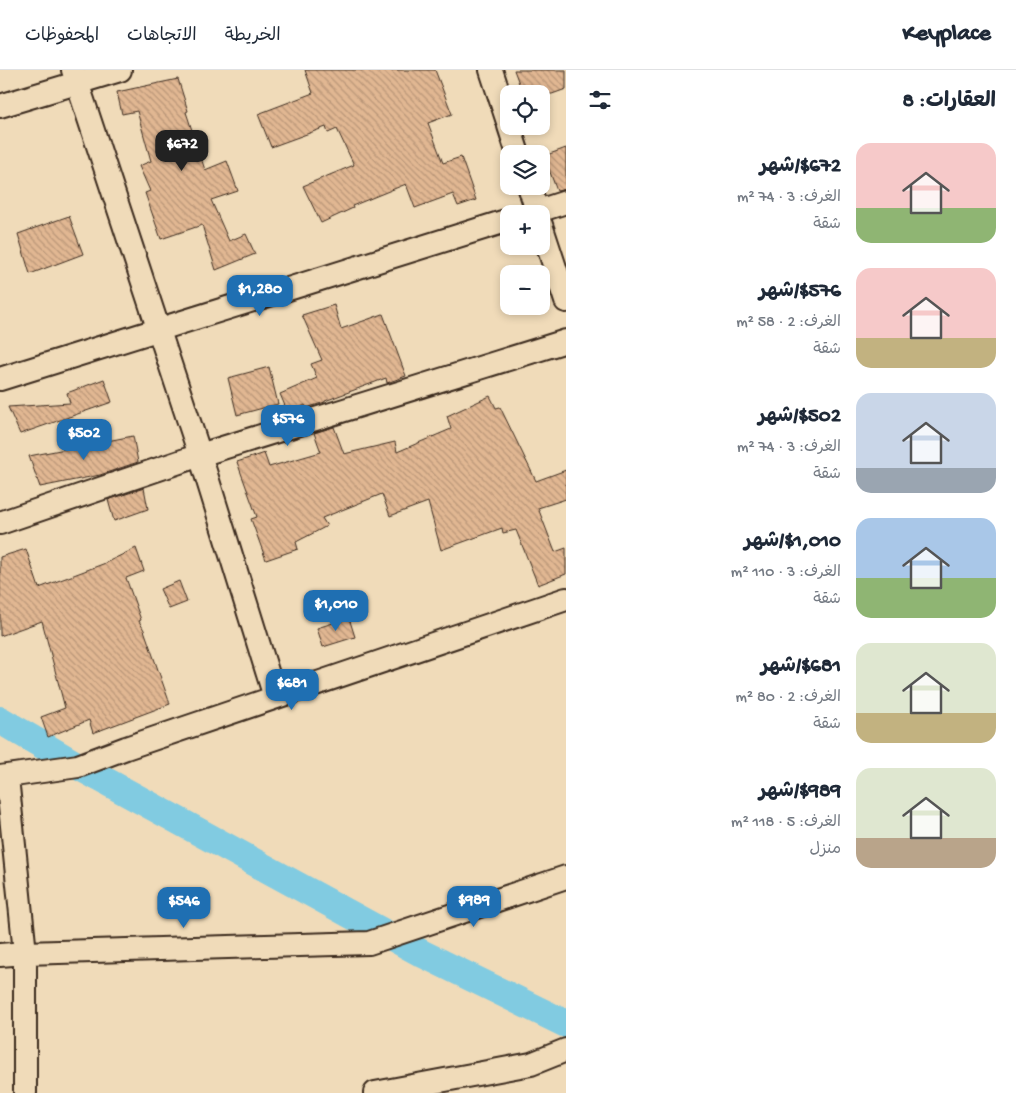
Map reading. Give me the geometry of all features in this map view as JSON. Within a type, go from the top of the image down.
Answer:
[{"type":"street","points":[[0,106],[75,76],[120,70]]},
{"type":"street","points":[[491,70],[500,98]]},
{"type":"street","points":[[75,76],[200,455],[275,697]]},
{"type":"street","points":[[550,209],[566,202]]},
{"type":"street","points":[[0,379],[500,223]]},
{"type":"street","points":[[550,255],[566,301]]},
{"type":"street","points":[[0,523],[200,455],[566,341]]},
{"type":"street","points":[[25,1093],[25,953],[3,777],[78,766],[566,599]]},
{"type":"street","points":[[0,955],[369,942],[566,878]]},
{"type":"street","points":[[375,1093],[531,1064],[566,1050]]},
{"type":"building","points":[[305,70],[435,70],[452,114],[428,123],[443,163],[461,157],[476,200],[458,206],[453,194],[415,208],[406,184],[352,206],[353,208],[321,223],[303,186],[354,165],[337,129],[328,133],[326,127],[271,147],[258,114],[313,93]]},
{"type":"building","points":[[514,70],[566,70],[566,89],[552,94],[550,94],[550,85],[520,85]]},
{"type":"building","points":[[178,79],[188,111],[186,112],[205,170],[227,161],[238,191],[211,200],[229,241],[246,234],[255,254],[216,270],[202,225],[161,239],[145,193],[150,191],[139,166],[151,161],[137,111],[122,114],[117,92]]},
{"type":"building","points":[[566,148],[566,189],[557,191],[550,172],[550,154]]},
{"type":"building","points":[[69,216],[83,254],[30,274],[18,234]]},
{"type":"building","points":[[334,305],[341,329],[383,314],[406,376],[387,383],[386,378],[325,402],[306,408],[305,405],[288,413],[280,394],[317,378],[311,364],[322,360],[302,315]]},
{"type":"building","points":[[269,367],[278,404],[237,415],[228,378]]},
{"type":"building","points":[[104,379],[112,402],[20,434],[8,407],[70,403],[67,393]]},
{"type":"building","points":[[490,396],[496,408],[500,407],[536,481],[566,470],[566,499],[538,508],[555,552],[566,548],[566,574],[538,585],[516,530],[503,533],[502,528],[441,550],[428,502],[390,516],[382,494],[322,518],[327,526],[296,542],[298,549],[266,560],[251,519],[257,517],[237,462],[264,453],[269,467],[321,452],[314,433],[334,427],[344,454],[395,442],[397,452],[451,429],[447,416]]},
{"type":"building","points":[[133,436],[138,462],[100,475],[40,487],[29,456]]},
{"type":"building","points":[[144,488],[148,509],[114,521],[108,500]]},
{"type":"building","points":[[136,548],[144,571],[126,578],[141,620],[139,621],[144,630],[170,704],[93,733],[89,720],[48,737],[41,717],[65,708],[42,621],[0,636],[0,557],[26,549],[39,588],[103,564]]},
{"type":"building","points":[[179,581],[187,602],[169,609],[160,589]]},
{"type":"building","points":[[349,618],[355,637],[323,647],[317,628]]},
{"type":"waterway","points":[[0,720],[78,766],[423,954],[566,1024]]}]
